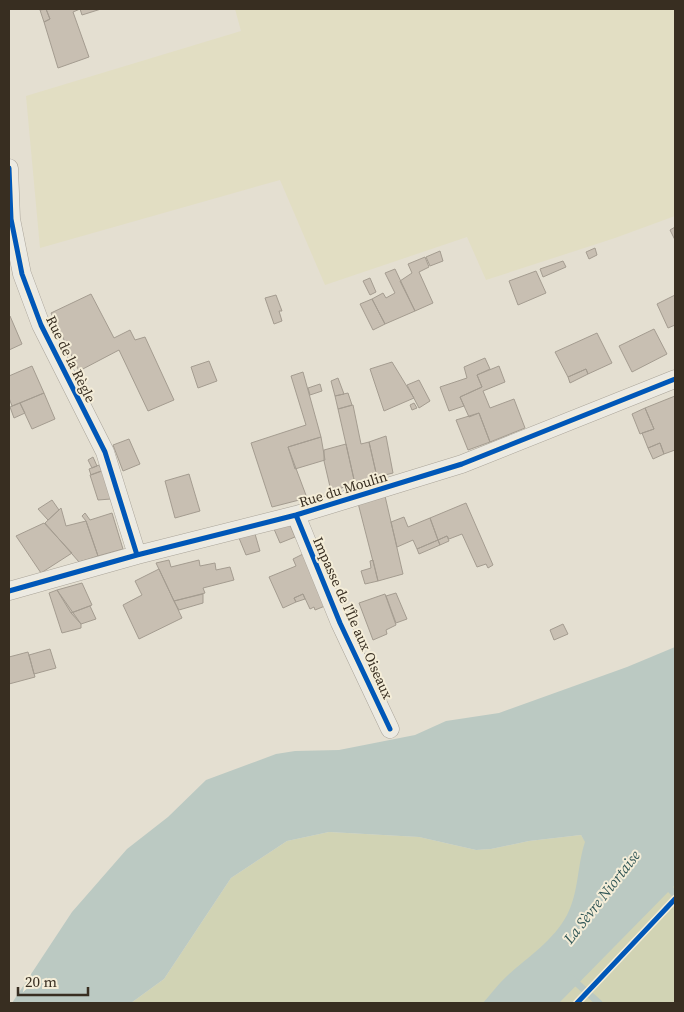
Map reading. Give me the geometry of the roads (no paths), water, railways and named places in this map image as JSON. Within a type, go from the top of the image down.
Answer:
[{"type":"street","name":"Rue de la Règle","points":[[9,168],[14,263],[41,325],[105,452],[137,555]]},
{"type":"street","name":"Rue du Moulin","points":[[9,591],[137,555],[296,515],[462,464],[675,379]]},
{"type":"street","name":"Impasse de l'Île aux Oiseaux","points":[[296,515],[340,623],[390,729]]},
{"type":"water","name":"La Sèvre Niortaise","points":[[675,647],[675,885],[559,1003],[483,1003],[505,978],[540,948],[562,924],[571,906],[576,888],[585,842],[581,835],[476,850],[419,837],[329,832],[287,841],[231,878],[164,979],[131,1003],[12,1003],[72,912],[127,849],[168,817],[206,780],[276,754],[295,751],[339,750],[415,735],[446,721],[499,713],[627,667]]},
{"type":"waterway","points":[[665,884],[675,894]]},
{"type":"waterway","points":[[571,978],[599,1003]]}]
